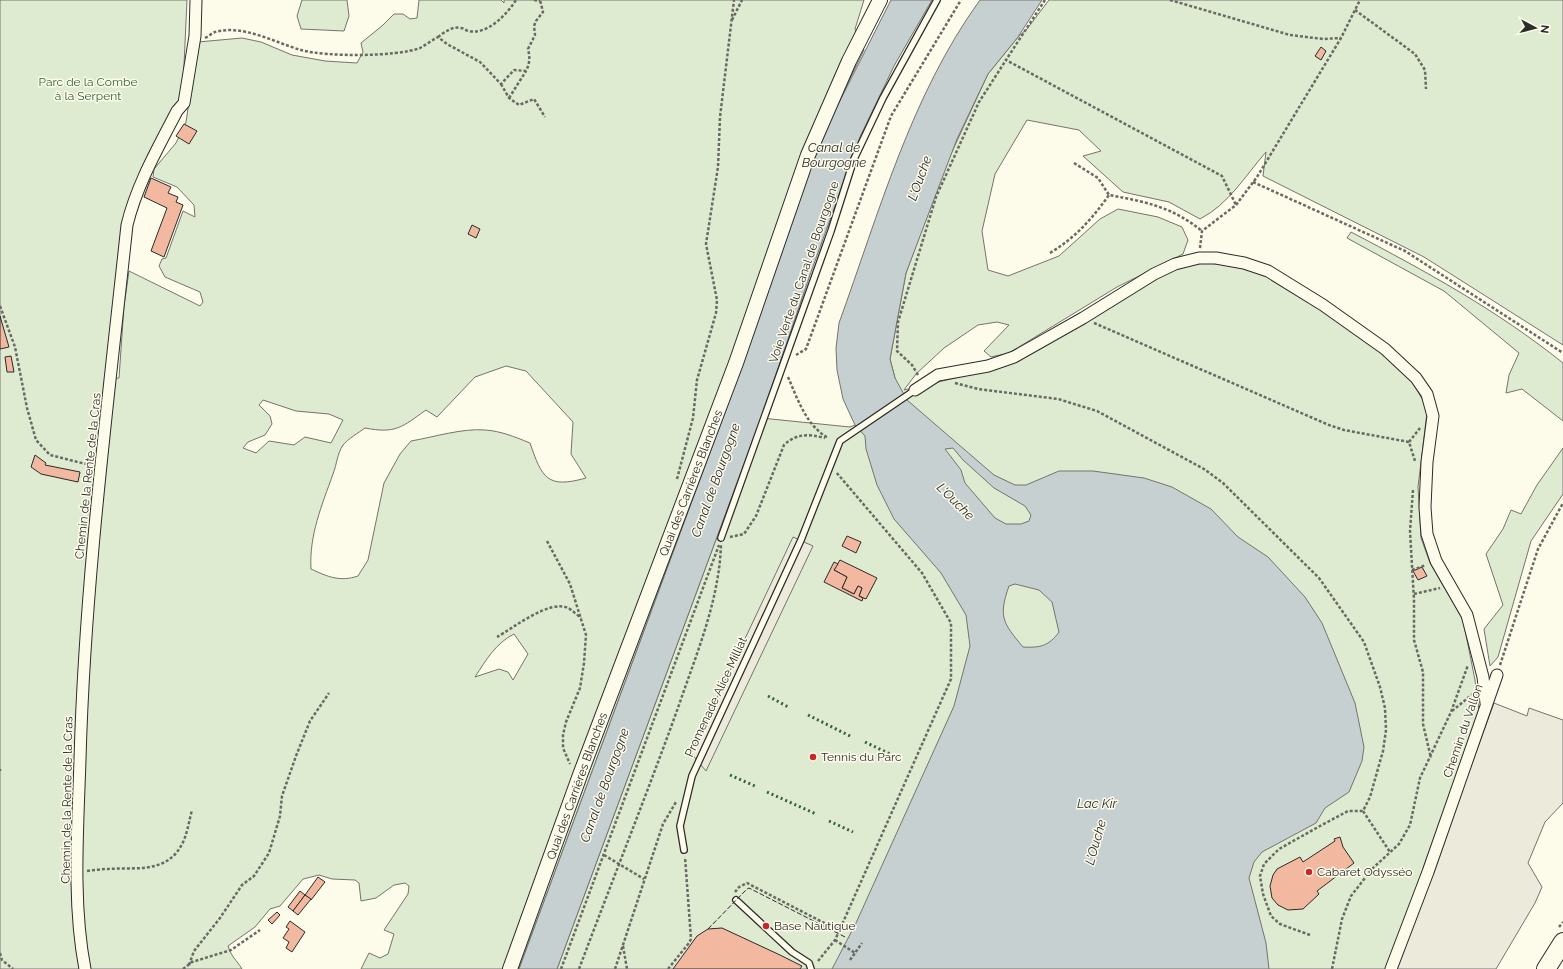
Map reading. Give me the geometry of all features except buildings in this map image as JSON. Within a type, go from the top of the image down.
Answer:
[{"type":"main road","points":[[1547,965],[1563,942]]},
{"type":"street","name":"Chemin de la Rente de la Cras","points":[[85,969],[79,911],[78,872],[81,723],[89,597],[127,225],[132,202],[143,176],[177,111],[184,103],[195,36],[196,0]]},
{"type":"street","name":"Quai des Carrières Blanches","points":[[510,969],[580,775],[736,363],[808,155],[849,61],[880,0]]},
{"type":"street","points":[[919,387],[938,375],[988,366],[1014,356],[1083,318],[1154,274],[1174,264],[1199,258],[1230,260],[1268,271],[1323,305],[1385,349],[1416,378],[1427,394],[1433,416],[1427,462],[1425,507],[1427,534],[1436,561],[1467,615],[1484,681],[1486,703]]},
{"type":"street","name":"Chemin du Vallon","points":[[1391,969],[1428,872],[1497,675]]},
{"type":"lane","name":"Voie Verte du Canal de Bourgogne","points":[[722,538],[831,231],[854,159],[883,98],[937,0]]},
{"type":"lane","points":[[840,440],[919,387]]},
{"type":"lane","name":"Promenade Alice Milliat","points":[[684,850],[680,826],[692,776],[801,540],[840,440]]},
{"type":"lane","points":[[734,898],[792,952],[809,963],[810,967]]},
{"type":"path","points":[[195,36],[206,38],[214,32],[243,32],[266,36],[281,44],[304,50],[382,55],[420,47],[450,28],[460,27],[469,31],[486,29],[509,10],[516,0]]},
{"type":"path","points":[[509,98],[526,71],[530,57],[528,48],[534,36],[534,26],[544,12],[540,0],[534,0]]},
{"type":"path","points":[[676,482],[693,418],[697,380],[716,313],[717,300],[706,244],[718,166],[720,117],[730,23],[734,0]]},
{"type":"path","points":[[730,23],[742,0]]},
{"type":"path","points":[[828,438],[820,433],[811,424],[788,376],[785,360],[806,349],[891,116],[961,0]]},
{"type":"path","points":[[919,387],[912,366],[897,350],[898,322],[936,197],[979,102],[1045,0]]},
{"type":"path","points":[[1170,0],[1290,35],[1323,39],[1341,38]]},
{"type":"path","points":[[1199,258],[1202,231],[1236,206],[1253,182],[1341,38],[1360,0]]},
{"type":"path","points":[[1355,10],[1415,54],[1425,70],[1426,89]]},
{"type":"path","points":[[438,37],[447,44],[480,62],[501,84],[509,98],[519,104],[534,99],[545,117]]},
{"type":"path","points":[[1006,60],[1222,176],[1236,206]]},
{"type":"path","points":[[501,84],[514,70],[526,71]]},
{"type":"path","points":[[1074,163],[1098,178],[1109,195],[1169,209],[1187,218],[1202,231]]},
{"type":"path","points":[[1253,182],[1405,251],[1563,353]]},
{"type":"path","points":[[1050,253],[1066,244],[1083,229],[1109,195]]},
{"type":"path","points":[[0,306],[15,347],[27,408],[36,440],[50,455],[101,468]]},
{"type":"path","points":[[1083,318],[1344,430],[1409,442],[1415,461],[1414,467]]},
{"type":"path","points":[[938,375],[959,385],[978,389],[1058,399],[1097,411],[1204,469],[1223,483],[1319,578],[1364,642],[1380,687],[1384,708],[1386,730],[1383,751],[1370,797],[1362,812]]},
{"type":"path","points":[[722,538],[744,534],[756,516],[784,445],[793,437],[807,434],[840,440]]},
{"type":"path","points":[[810,967],[822,957],[835,940],[951,679],[951,623],[922,573],[830,464]]},
{"type":"path","points":[[1413,487],[1410,531],[1414,594],[1414,640],[1423,672],[1423,724],[1431,758]]},
{"type":"path","name":"Chemin du Vallon","points":[[1497,675],[1538,549],[1563,503]]},
{"type":"path","points":[[561,969],[722,538]]},
{"type":"path","points":[[580,969],[670,731],[710,616],[720,571],[722,538]]},
{"type":"path","points":[[547,541],[570,584],[586,635],[580,688],[562,735],[563,748],[568,762],[580,775]]},
{"type":"path","points":[[1414,594],[1450,585]]},
{"type":"path","points":[[497,637],[543,609],[557,606],[567,608],[581,618]]},
{"type":"path","points":[[1332,969],[1342,918],[1351,896],[1372,869],[1399,844],[1410,825],[1420,778],[1431,758],[1451,712],[1475,647]]},
{"type":"path","points":[[189,965],[194,951],[220,918],[242,885],[254,876],[269,853],[280,816],[282,796],[296,756],[310,721],[329,692]]},
{"type":"path","points":[[615,969],[663,824],[679,796]]},
{"type":"path","points":[[78,872],[108,869],[146,869],[158,866],[172,857],[181,846],[192,810]]},
{"type":"path","points":[[1310,935],[1280,924],[1271,916],[1263,894],[1260,876],[1264,864],[1279,849],[1348,811],[1362,812]]},
{"type":"path","points":[[1362,812],[1390,852]]},
{"type":"path","points":[[668,969],[691,939],[684,850]]},
{"type":"path","points":[[604,855],[644,879]]},
{"type":"path","points":[[734,898],[739,887],[747,883],[830,926],[840,929]]},
{"type":"path","points":[[183,969],[189,965],[231,950],[260,930]]},
{"type":"path","points":[[835,940],[855,953]]},
{"type":"path","points":[[850,960],[862,943]]},
{"type":"path","points":[[623,945],[627,969]]},
{"type":"path","points":[[0,953],[2,960],[13,969]]},
{"type":"green space","name":"Parc de la Combe à la Serpent","points":[[0,0],[187,0],[183,87],[177,111],[133,191],[106,379],[119,378],[124,306],[129,271],[200,306],[203,302],[200,292],[165,277],[159,266],[162,259],[166,258],[183,211],[195,217],[194,205],[177,187],[153,177],[154,169],[176,143],[186,122],[198,42],[242,38],[261,42],[292,55],[325,61],[357,63],[363,52],[361,43],[394,14],[403,14],[410,19],[417,18],[419,0],[501,0],[504,3],[504,0],[864,0],[855,29],[864,50],[817,146],[732,393],[519,969],[361,969],[369,953],[380,958],[388,954],[394,934],[384,930],[408,894],[409,886],[405,883],[394,885],[376,898],[361,901],[359,883],[355,880],[332,879],[319,875],[303,879],[280,906],[270,909],[255,927],[228,946],[242,969],[0,969]],"holes":[[[506,366],[526,371],[573,422],[571,454],[586,478],[562,482],[554,481],[548,478],[538,465],[530,443],[497,432],[467,430],[411,441],[400,454],[384,483],[368,560],[358,576],[340,579],[311,569],[312,544],[317,520],[339,452],[343,445],[350,438],[365,428],[376,430],[398,428],[426,410],[437,417],[475,377]],[[263,400],[296,411],[329,414],[343,420],[331,443],[305,437],[294,445],[269,441],[256,453],[243,448],[248,442],[265,435],[272,424],[270,416],[259,405]],[[514,634],[528,654],[513,680],[508,672],[499,669],[475,677],[492,652]]]},
{"type":"green space","points":[[302,0],[347,0],[349,16],[344,31],[301,29],[297,16]]},
{"type":"green space","points":[[1049,0],[1563,0],[1563,345],[1424,257],[1263,176],[1266,152],[1228,198],[1220,206],[1200,219],[1169,202],[1123,192],[1083,156],[1101,151],[1079,130],[1027,120],[995,174],[982,231],[988,270],[1008,276],[1059,256],[1100,219],[1118,209],[1158,217],[1182,227],[1188,240],[1183,254],[1117,287],[1009,353],[991,357],[984,351],[1009,325],[997,322],[978,325],[944,348],[916,374],[904,390],[998,368],[1167,272],[1183,266],[1205,263],[1231,265],[1278,281],[1365,339],[1409,376],[1425,404],[1427,412],[1418,487],[1421,538],[1430,563],[1463,620],[1475,680],[1480,717],[1386,969],[557,969],[761,418],[850,427],[855,425],[895,378],[890,359],[906,273],[944,169],[988,74],[1018,37],[1027,29]]},
{"type":"green space","points":[[1351,232],[1460,292],[1512,326],[1563,363],[1563,421],[1522,389],[1506,393],[1509,375],[1519,353],[1444,291],[1347,238]]},
{"type":"green space","points":[[1563,448],[1563,494],[1531,541],[1498,657],[1490,666],[1484,629],[1503,605],[1486,554],[1503,529],[1511,510],[1521,514],[1537,485]]},
{"type":"shaded area","points":[[793,537],[813,546],[706,771],[691,753]]},
{"type":"shaded area","points":[[1494,703],[1527,716],[1529,708],[1563,720],[1563,803],[1545,822],[1528,863],[1542,887],[1535,903],[1496,969],[1397,969]]},
{"type":"water","name":"Canal de Bourgogne","points":[[891,0],[932,0],[894,66],[860,137],[810,275],[761,418],[557,969],[519,969],[732,393],[817,146]]},
{"type":"water","name":"Lac Kir","points":[[980,0],[1042,0],[1018,37],[988,74],[957,139],[906,273],[890,359],[895,378],[907,400],[994,475],[1015,485],[1026,485],[1059,471],[1093,471],[1144,478],[1172,487],[1211,509],[1238,537],[1268,557],[1305,597],[1322,623],[1355,703],[1364,747],[1362,761],[1349,792],[1325,808],[1316,823],[1262,852],[1254,862],[1249,878],[1266,943],[1269,969],[832,969],[856,923],[954,706],[970,646],[966,615],[941,573],[894,519],[877,485],[866,449],[865,436],[855,425],[843,399],[837,370],[836,348],[839,323],[899,156],[934,75]],"holes":[[[953,448],[963,460],[994,488],[1025,506],[1031,515],[1029,521],[1021,524],[1006,524],[995,518],[965,483],[961,470],[945,449]],[[1015,584],[1039,590],[1052,602],[1059,632],[1048,643],[1034,647],[1023,647],[1007,625],[1003,613],[1004,605],[1009,586]]]},
{"type":"hedge","points":[[768,696],[790,708]]},
{"type":"hedge","points":[[808,715],[852,737]]},
{"type":"hedge","points":[[865,742],[890,754]]},
{"type":"hedge","points":[[730,775],[755,786]]},
{"type":"hedge","points":[[767,792],[816,814]]},
{"type":"hedge","points":[[829,821],[853,832]]},
{"type":"fence","points":[[708,929],[749,888],[847,938]]},
{"type":"place","name":"Tennis du Parc","points":[[813,757]]},
{"type":"place","name":"Cabaret Odysséo","points":[[1309,872]]},
{"type":"place","name":"Base Nautique","points":[[766,926]]},
{"type":"water label","name":"L'Ouche","points":[[919,178]]},
{"type":"water label","name":"L'Ouche","points":[[956,501]]},
{"type":"water label","name":"L'Ouche","points":[[1095,842]]}]
